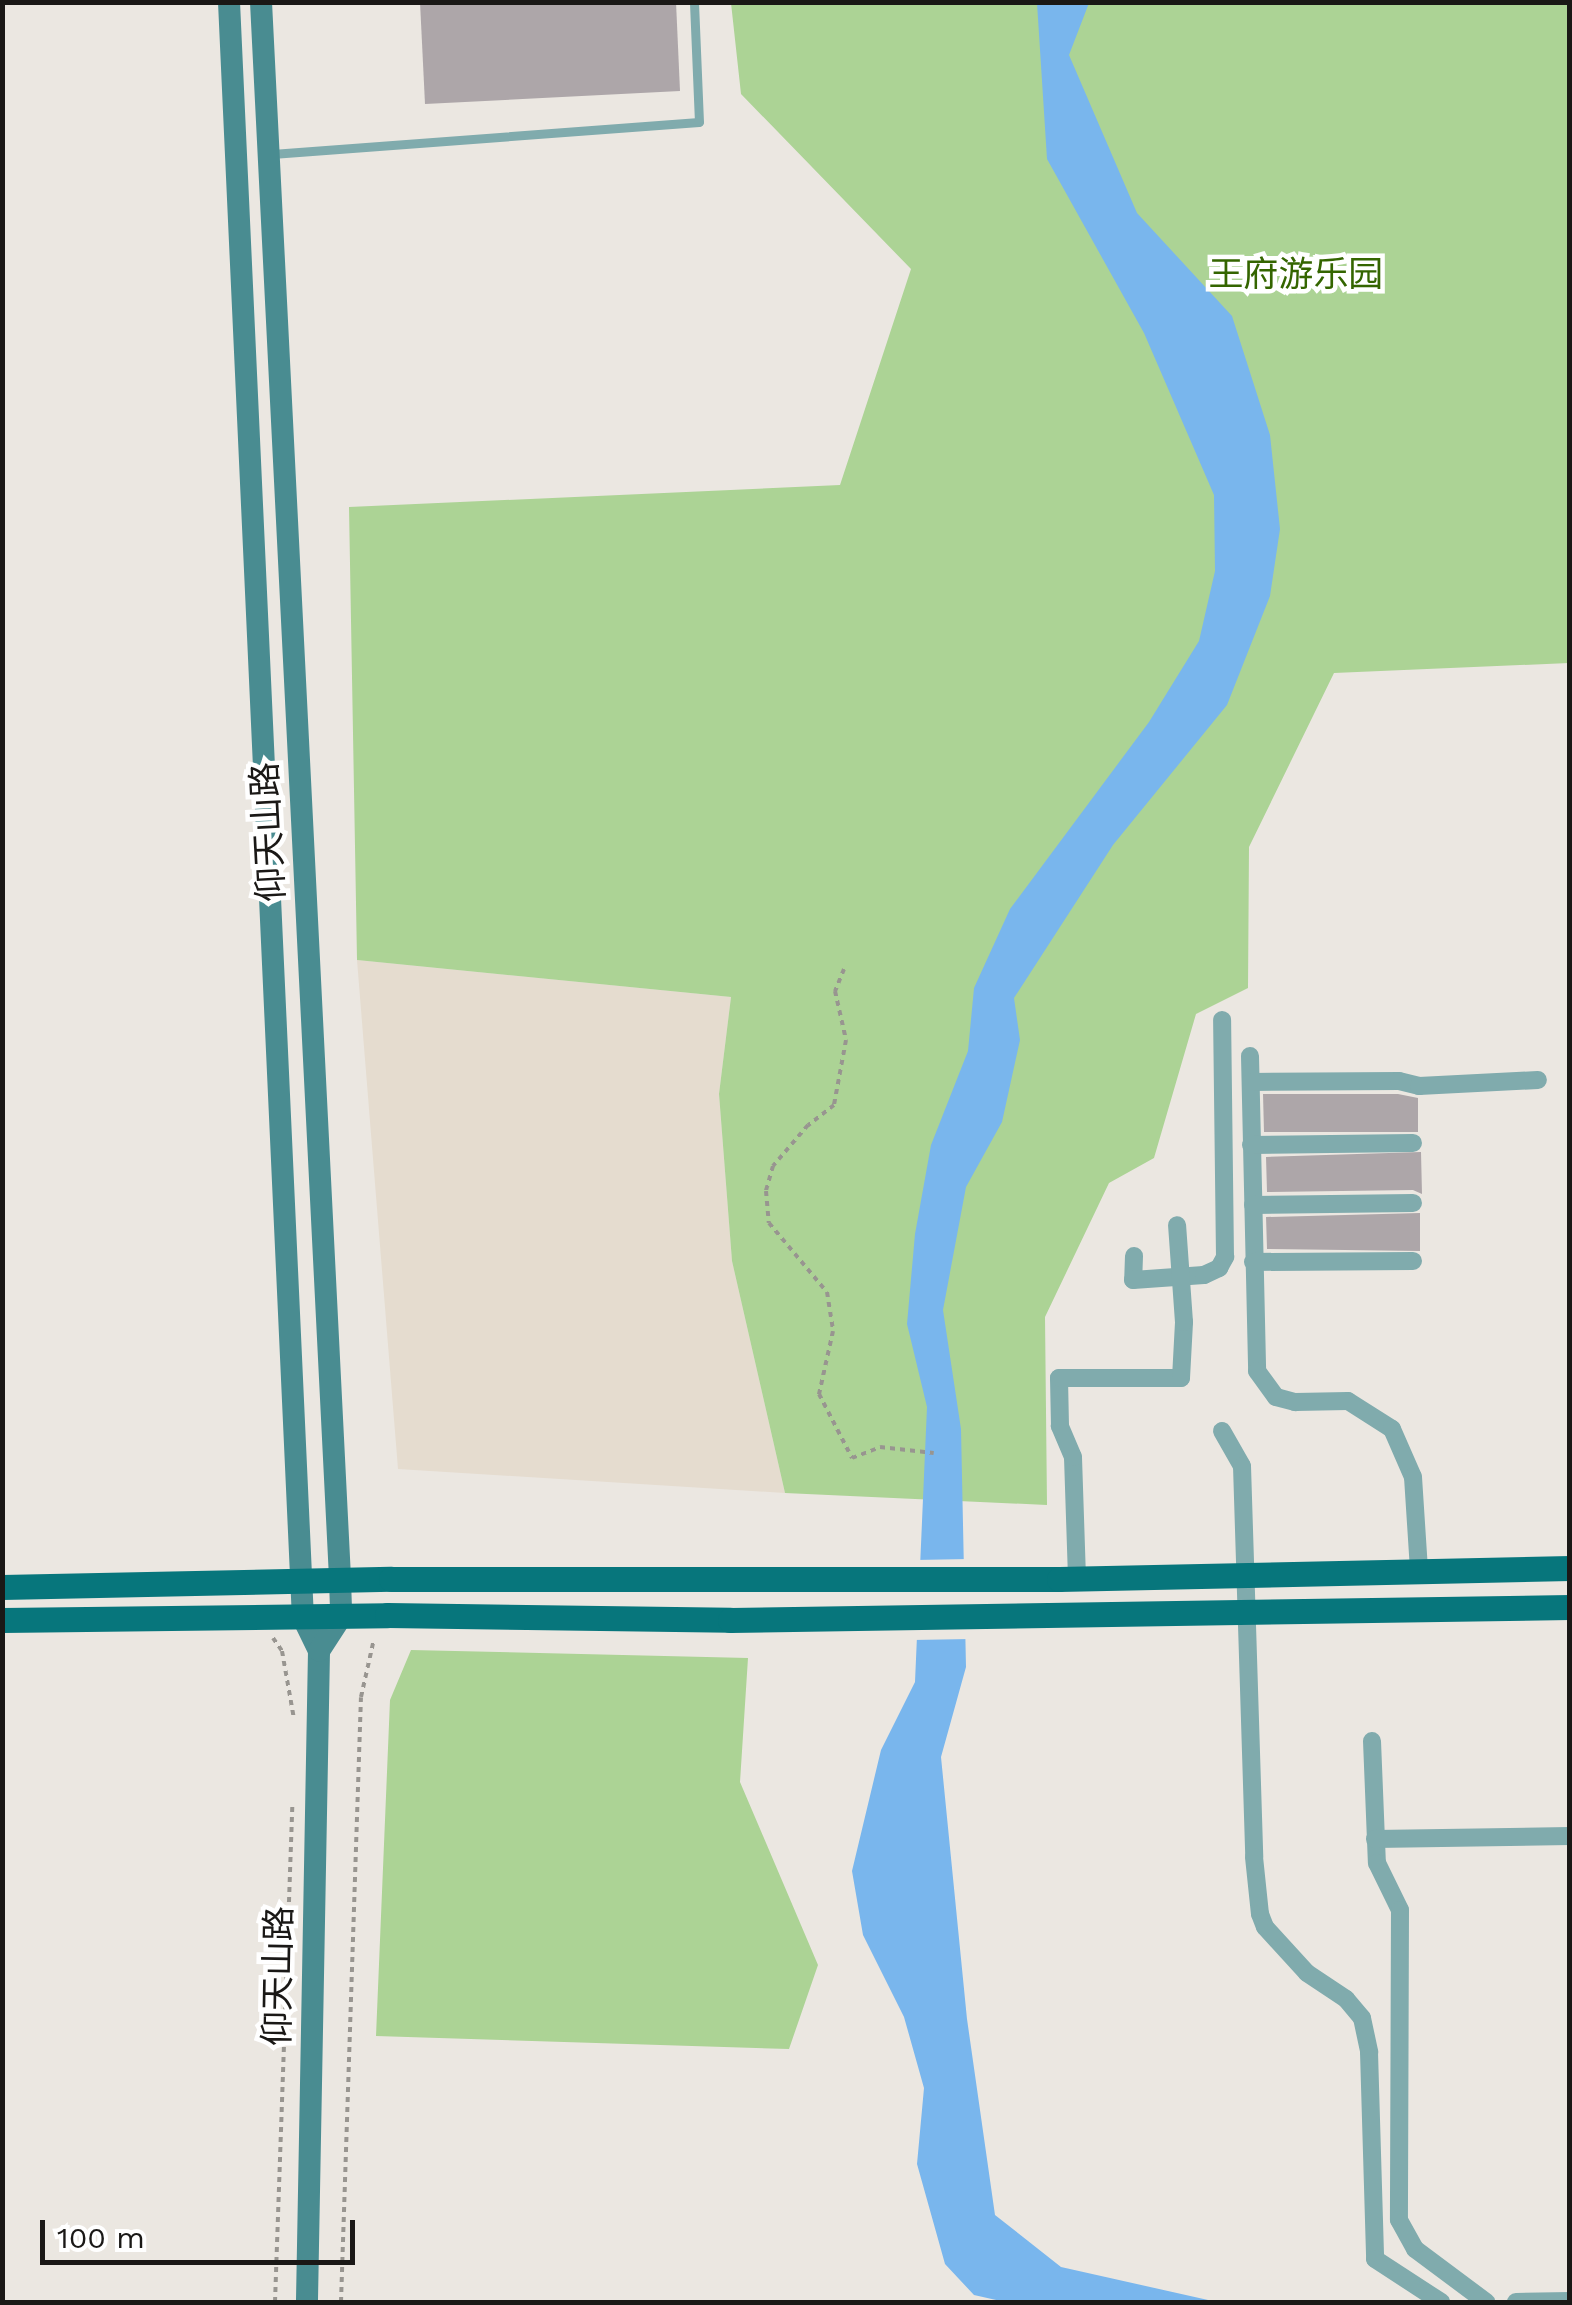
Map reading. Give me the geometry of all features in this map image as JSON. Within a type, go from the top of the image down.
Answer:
[{"type":"main road","name":"仰天山路","points":[[230,2],[303,1618],[319,1651],[306,2302]]},
{"type":"main road","name":"仰天山路","points":[[261,2],[341,1617]]},
{"type":"main road","points":[[2,1587],[340,1580],[730,1582],[1068,1578],[1570,1568]]},
{"type":"main road","points":[[2,1620],[387,1615],[730,1620],[1570,1607]]},
{"type":"main road","points":[[319,1651],[341,1617]]},
{"type":"street","points":[[1134,1256],[1133,1280],[1219,1268],[1225,1258],[1222,1020]]},
{"type":"street","points":[[1250,1056],[1257,1372],[1276,1398],[1295,1402],[1348,1401],[1392,1429],[1414,1477],[1418,1571]]},
{"type":"street","points":[[1250,1082],[1399,1081],[1419,1086],[1538,1080]]},
{"type":"street","points":[[1252,1144],[1413,1144]]},
{"type":"street","points":[[1252,1205],[1414,1203]]},
{"type":"street","points":[[1068,1578],[1073,1458],[1060,1426],[1059,1378],[1181,1378],[1182,1276],[1177,1225]]},
{"type":"street","points":[[1253,1262],[1413,1262]]},
{"type":"street","points":[[1222,1430],[1242,1466],[1254,1857],[1260,1914],[1265,1927],[1306,1973],[1346,1999],[1362,2018],[1369,2052],[1374,2259],[1441,2302]]},
{"type":"street","points":[[1372,1741],[1377,1863],[1400,1910],[1399,2220],[1415,2249],[1486,2302]]},
{"type":"street","points":[[1375,1839],[1570,1836]]},
{"type":"street","points":[[1516,2302],[1570,2301]]},
{"type":"lane","points":[[269,154],[699,122],[694,2]]},
{"type":"path","points":[[844,969],[835,991],[846,1040],[834,1105],[808,1125],[774,1166],[766,1191],[769,1223],[827,1292],[832,1332],[819,1394],[852,1458],[880,1447],[934,1453]]},
{"type":"path","points":[[340,2302],[361,1697],[370,1647],[387,1615]]},
{"type":"path","points":[[258,1618],[282,1651],[296,1725]]},
{"type":"path","points":[[275,2302],[292,1802]]},
{"type":"shaded area","points":[[357,960],[731,997],[719,1094],[732,1261],[785,1493],[398,1469]]},
{"type":"green space","name":"王府游乐园","points":[[731,3],[1569,3],[1569,663],[1334,673],[1249,847],[1248,988],[1196,1014],[1154,1158],[1109,1183],[1045,1317],[1047,1505],[785,1493],[732,1261],[719,1094],[731,997],[357,960],[349,507],[840,485],[911,269],[741,94]]},
{"type":"green space","points":[[411,1650],[748,1658],[740,1782],[818,1965],[789,2049],[376,2036],[390,1700]]},
{"type":"water","points":[[1037,3],[1089,3],[1069,55],[1137,213],[1232,316],[1270,435],[1280,529],[1270,596],[1227,705],[1113,845],[1014,998],[1020,1040],[1002,1122],[966,1187],[943,1310],[961,1429],[966,1667],[941,1757],[967,2019],[995,2215],[1061,2267],[1217,2302],[1005,2302],[974,2295],[945,2264],[917,2164],[924,2088],[904,2017],[863,1935],[852,1871],[881,1750],[915,1682],[927,1407],[907,1324],[915,1234],[931,1145],[968,1051],[974,988],[1010,909],[1149,722],[1199,641],[1215,571],[1214,495],[1144,333],[1047,159]]},
{"type":"pier","points":[[969,1559],[971,1639],[912,1640],[915,1560]]},
{"type":"building","points":[[420,2],[676,2],[680,91],[425,104]]},
{"type":"building","points":[[1263,1094],[1398,1094],[1418,1098],[1418,1132],[1264,1132]]},
{"type":"building","points":[[1421,1152],[1422,1194],[1413,1190],[1267,1192],[1266,1157]]},
{"type":"building","points":[[1420,1213],[1420,1251],[1267,1249],[1266,1217]]}]
